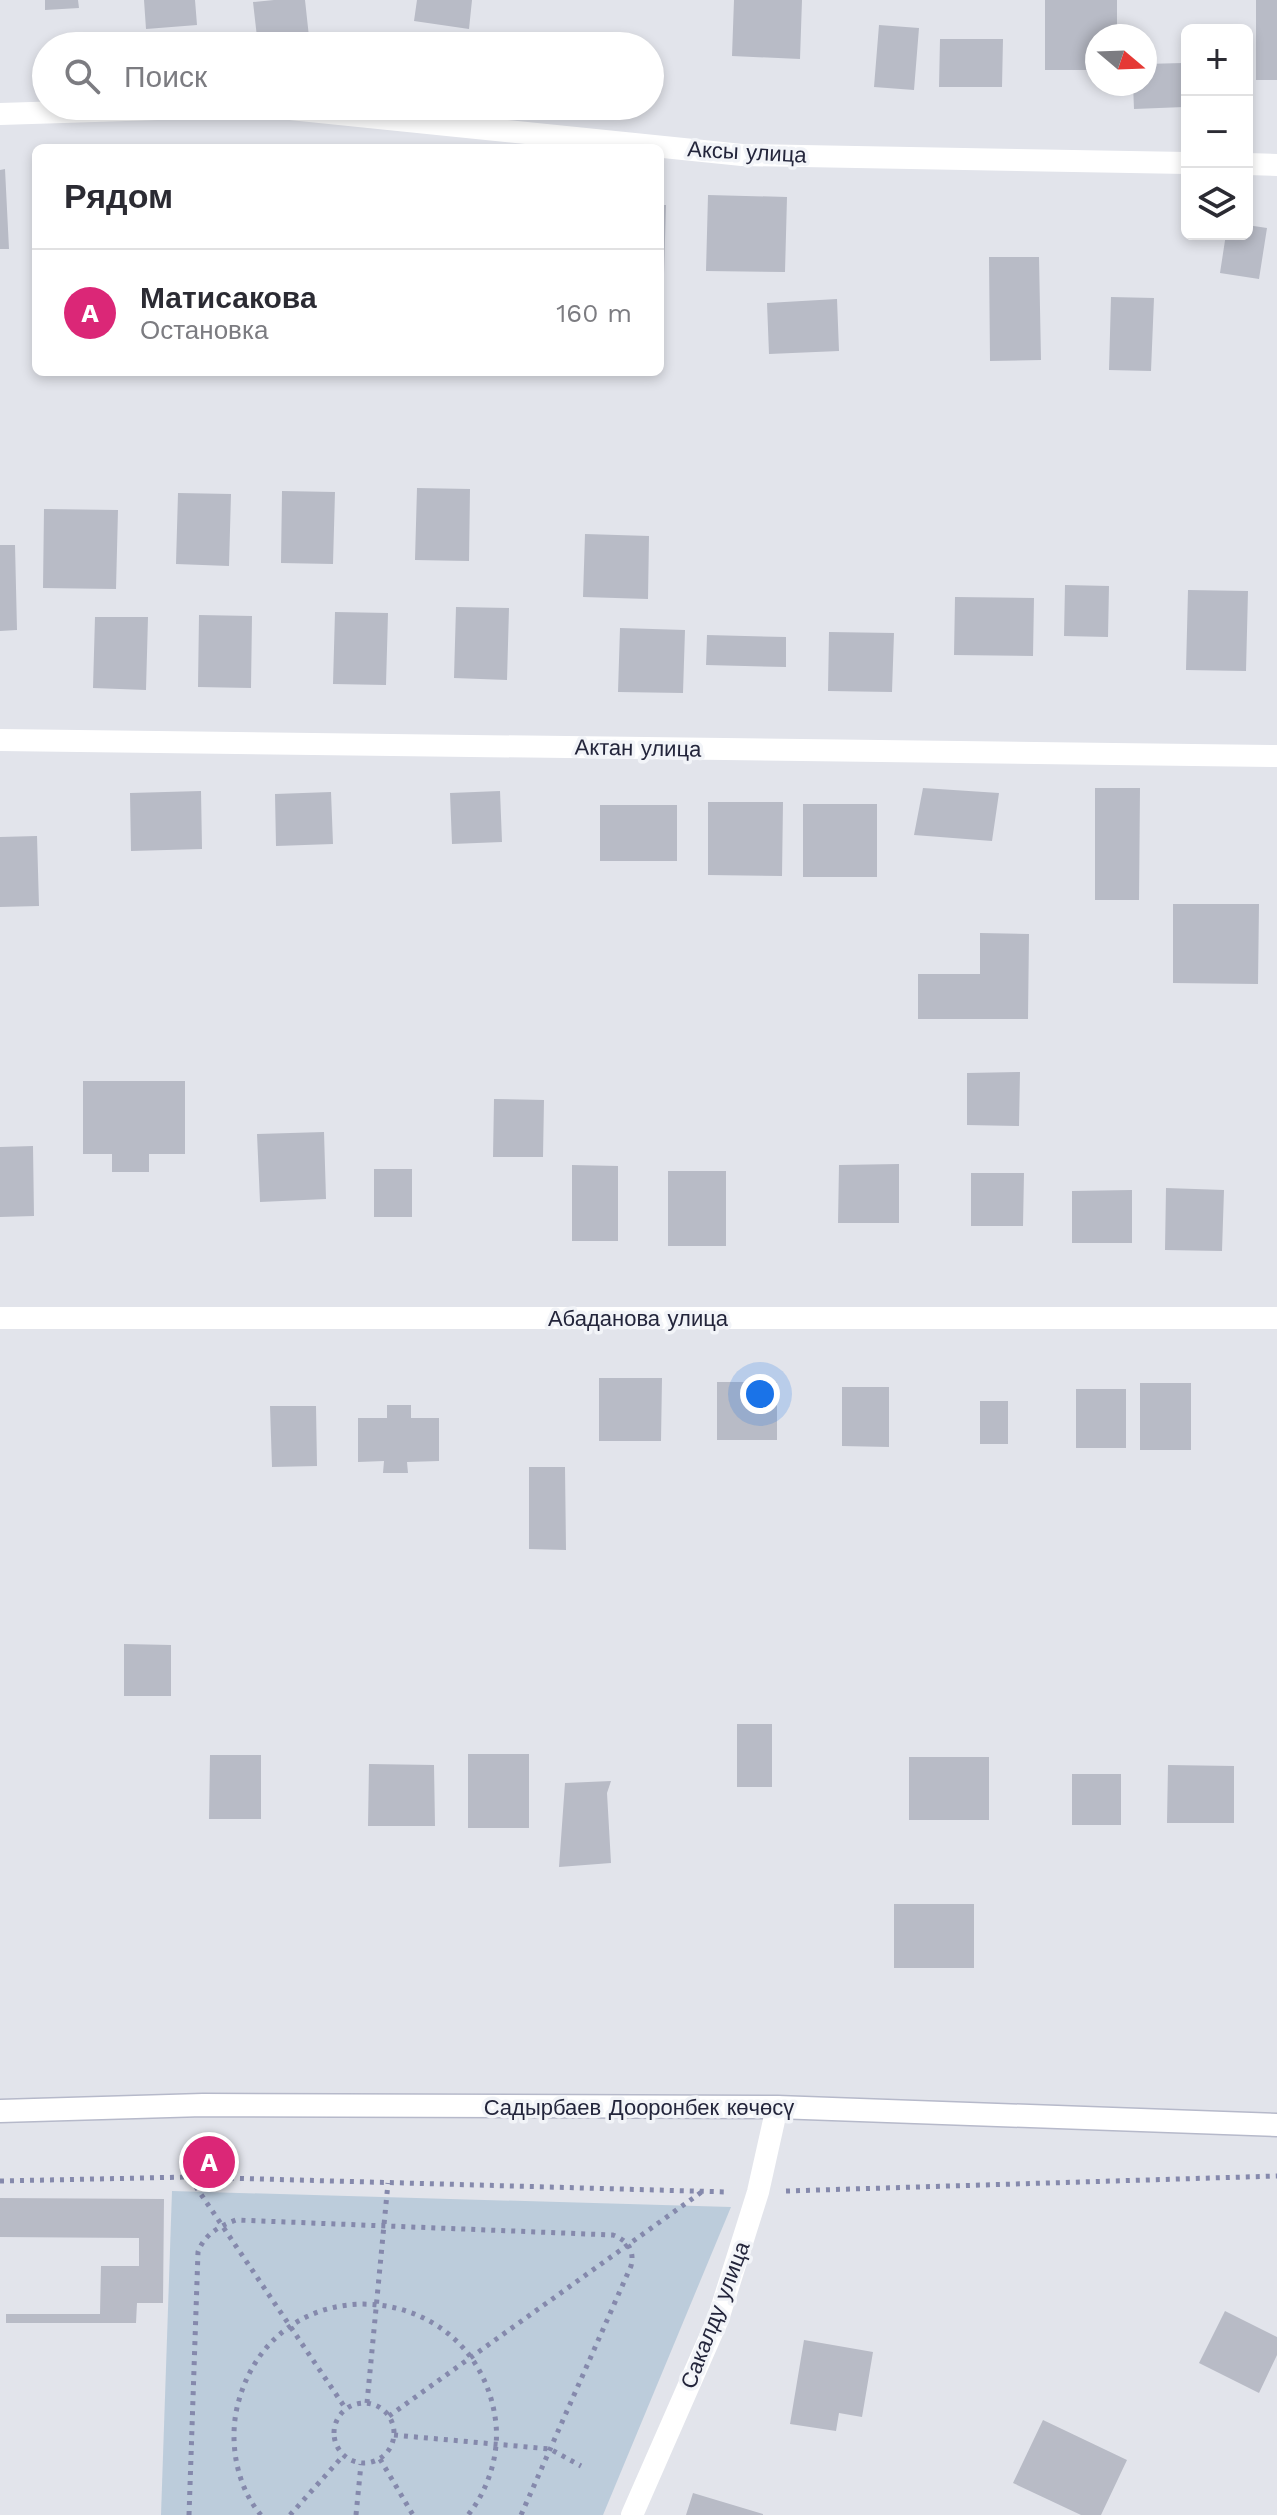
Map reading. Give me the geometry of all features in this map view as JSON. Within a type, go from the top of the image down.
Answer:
[{"type":"street","points":[[0,114],[32,113]]},
{"type":"street","name":"Аксы улица","points":[[398,120],[634,144]]},
{"type":"street","name":"Аксы улица","points":[[664,147],[742,155],[1181,163]]},
{"type":"street","points":[[1253,164],[1277,165]]},
{"type":"street","name":"Актан улица","points":[[0,740],[1277,756]]},
{"type":"street","name":"Абаданова улица","points":[[0,1318],[1277,1318]]},
{"type":"street","name":"Садырбаев Дооронбек көчөсү","points":[[0,2111],[203,2105],[777,2107],[1277,2125]]},
{"type":"street","name":"Сакалду улица","points":[[632,2515],[718,2319],[758,2192],[777,2107]]},
{"type":"path","points":[[0,2181],[189,2177],[758,2192],[1277,2176]]},
{"type":"path","points":[[189,2177],[346,2409]]},
{"type":"path","points":[[367,2403],[388,2183]]},
{"type":"path","points":[[389,2416],[703,2191]]},
{"type":"path","points":[[189,2515],[198,2252],[208,2235],[236,2220],[605,2233],[621,2238],[628,2245],[632,2254],[631,2266],[521,2515]]},
{"type":"path","points":[[261,2515],[245,2488],[236,2463],[234,2438],[235,2412],[242,2387],[254,2364],[270,2343],[290,2326],[312,2314],[336,2306],[376,2304],[412,2311],[435,2323],[456,2339],[485,2381],[494,2405],[496,2445],[488,2482],[468,2515]]},
{"type":"path","points":[[367,2403],[389,2416],[394,2435],[390,2450],[380,2459],[361,2464],[343,2456],[334,2440],[334,2428],[346,2409],[367,2403]]},
{"type":"path","points":[[394,2435],[550,2449],[581,2466]]},
{"type":"path","points":[[290,2515],[343,2456]]},
{"type":"path","points":[[380,2459],[413,2515]]},
{"type":"path","points":[[356,2515],[361,2464]]},
{"type":"shaded area","points":[[172,2191],[731,2207],[603,2515],[161,2515]]},
{"type":"building","points":[[45,0],[78,0],[79,8],[45,10]]},
{"type":"building","points":[[144,0],[195,0],[197,25],[146,29]]},
{"type":"building","points":[[305,0],[308,32],[256,32],[253,2]]},
{"type":"building","points":[[417,0],[472,0],[469,29],[414,21]]},
{"type":"building","points":[[734,0],[802,0],[800,59],[732,56]]},
{"type":"building","points":[[1045,0],[1117,0],[1117,24],[1085,24],[1085,70],[1045,70]]},
{"type":"building","points":[[1256,0],[1277,0],[1277,80],[1256,80]]},
{"type":"building","points":[[879,25],[919,28],[914,90],[874,87]]},
{"type":"building","points":[[940,39],[1003,39],[1002,87],[939,87]]},
{"type":"building","points":[[1181,63],[1181,107],[1134,109],[1133,96],[1157,96],[1157,64]]},
{"type":"building","points":[[5,169],[9,249],[0,249],[0,170]]},
{"type":"building","points":[[708,195],[787,197],[785,272],[706,271]]},
{"type":"building","points":[[664,205],[666,205],[664,274]]},
{"type":"building","points":[[1253,226],[1267,228],[1259,279],[1220,273],[1225,240],[1253,240]]},
{"type":"building","points":[[989,257],[1039,257],[1041,360],[990,361]]},
{"type":"building","points":[[1111,297],[1154,298],[1151,371],[1109,370]]},
{"type":"building","points":[[837,299],[839,351],[769,354],[767,303]]},
{"type":"building","points":[[417,488],[470,489],[469,561],[415,560]]},
{"type":"building","points":[[282,491],[335,492],[333,564],[281,563]]},
{"type":"building","points":[[178,493],[231,494],[229,566],[176,564]]},
{"type":"building","points":[[44,509],[118,510],[116,589],[43,588]]},
{"type":"building","points":[[585,534],[649,536],[648,599],[583,597]]},
{"type":"building","points":[[0,545],[15,545],[17,630],[0,631]]},
{"type":"building","points":[[1065,585],[1109,586],[1108,637],[1064,636]]},
{"type":"building","points":[[1188,590],[1248,591],[1246,671],[1186,670]]},
{"type":"building","points":[[955,597],[1034,598],[1033,656],[954,655]]},
{"type":"building","points":[[456,607],[509,608],[507,680],[454,678]]},
{"type":"building","points":[[335,612],[388,613],[386,685],[333,684]]},
{"type":"building","points":[[199,615],[252,616],[251,688],[198,687]]},
{"type":"building","points":[[95,617],[148,617],[146,690],[93,688]]},
{"type":"building","points":[[620,628],[685,630],[683,693],[618,692]]},
{"type":"building","points":[[829,632],[894,633],[892,692],[828,691]]},
{"type":"building","points":[[707,635],[786,637],[786,667],[706,665]]},
{"type":"building","points":[[923,788],[999,793],[992,841],[914,835]]},
{"type":"building","points":[[1095,788],[1140,788],[1139,900],[1095,900]]},
{"type":"building","points":[[201,791],[202,849],[131,851],[130,793]]},
{"type":"building","points":[[500,791],[502,842],[452,844],[450,793]]},
{"type":"building","points":[[331,792],[333,844],[276,846],[275,794]]},
{"type":"building","points":[[708,802],[783,802],[782,876],[708,875]]},
{"type":"building","points":[[803,804],[877,804],[877,877],[803,877]]},
{"type":"building","points":[[600,805],[677,805],[677,861],[600,861]]},
{"type":"building","points":[[37,836],[39,906],[0,907],[0,837]]},
{"type":"building","points":[[1173,904],[1259,904],[1258,984],[1173,983]]},
{"type":"building","points":[[980,933],[1029,934],[1028,1019],[918,1019],[918,974],[980,974]]},
{"type":"building","points":[[1020,1072],[1019,1126],[967,1125],[967,1073]]},
{"type":"building","points":[[83,1081],[185,1081],[185,1154],[149,1154],[149,1172],[112,1172],[112,1154],[83,1154]]},
{"type":"building","points":[[494,1099],[544,1100],[543,1157],[493,1157]]},
{"type":"building","points":[[324,1132],[326,1199],[260,1202],[257,1134]]},
{"type":"building","points":[[33,1146],[34,1216],[0,1217],[0,1147]]},
{"type":"building","points":[[899,1164],[899,1223],[838,1223],[839,1165]]},
{"type":"building","points":[[572,1165],[618,1166],[618,1241],[572,1241]]},
{"type":"building","points":[[374,1169],[412,1169],[412,1217],[374,1217]]},
{"type":"building","points":[[668,1171],[726,1171],[726,1246],[668,1246]]},
{"type":"building","points":[[971,1173],[1024,1173],[1023,1226],[971,1226]]},
{"type":"building","points":[[1166,1188],[1224,1190],[1222,1251],[1165,1250]]},
{"type":"building","points":[[1132,1190],[1132,1243],[1072,1243],[1072,1191]]},
{"type":"building","points":[[599,1378],[662,1378],[661,1441],[599,1441]]},
{"type":"building","points":[[717,1382],[777,1382],[777,1440],[717,1440]]},
{"type":"building","points":[[1140,1383],[1191,1383],[1191,1450],[1140,1450]]},
{"type":"building","points":[[842,1387],[889,1387],[889,1447],[842,1446]]},
{"type":"building","points":[[1076,1389],[1126,1389],[1126,1448],[1076,1448]]},
{"type":"building","points":[[980,1401],[1008,1401],[1008,1444],[980,1444]]},
{"type":"building","points":[[387,1405],[411,1405],[411,1418],[439,1418],[439,1461],[407,1462],[408,1473],[383,1473],[384,1461],[358,1462],[358,1418],[387,1418]]},
{"type":"building","points":[[270,1406],[316,1406],[317,1466],[272,1467]]},
{"type":"building","points":[[529,1467],[565,1467],[566,1550],[529,1549]]},
{"type":"building","points":[[124,1644],[171,1645],[171,1696],[124,1696]]},
{"type":"building","points":[[737,1724],[772,1724],[772,1787],[737,1787]]},
{"type":"building","points":[[468,1754],[529,1754],[529,1828],[468,1828]]},
{"type":"building","points":[[210,1755],[261,1755],[261,1819],[209,1819]]},
{"type":"building","points":[[909,1757],[989,1757],[989,1820],[909,1820]]},
{"type":"building","points":[[369,1764],[434,1765],[435,1826],[368,1826]]},
{"type":"building","points":[[1168,1765],[1234,1766],[1234,1823],[1167,1823]]},
{"type":"building","points":[[1072,1774],[1121,1774],[1121,1825],[1072,1825]]},
{"type":"building","points":[[611,1781],[607,1793],[611,1863],[559,1867],[565,1783]]},
{"type":"building","points":[[894,1904],[974,1904],[974,1968],[894,1968]]},
{"type":"building","points":[[0,2198],[164,2199],[163,2303],[137,2303],[136,2323],[6,2323],[6,2314],[100,2314],[101,2266],[139,2266],[139,2238],[0,2237]]},
{"type":"building","points":[[1225,2311],[1277,2337],[1277,2355],[1259,2393],[1199,2363]]},
{"type":"building","points":[[804,2340],[873,2352],[862,2417],[839,2413],[836,2431],[790,2424]]},
{"type":"building","points":[[1043,2420],[1127,2460],[1101,2515],[1081,2515],[1013,2483]]},
{"type":"building","points":[[693,2493],[763,2514],[763,2515],[686,2515]]},
{"type":"place","name":"Матисакова","points":[[209,2162]]}]
